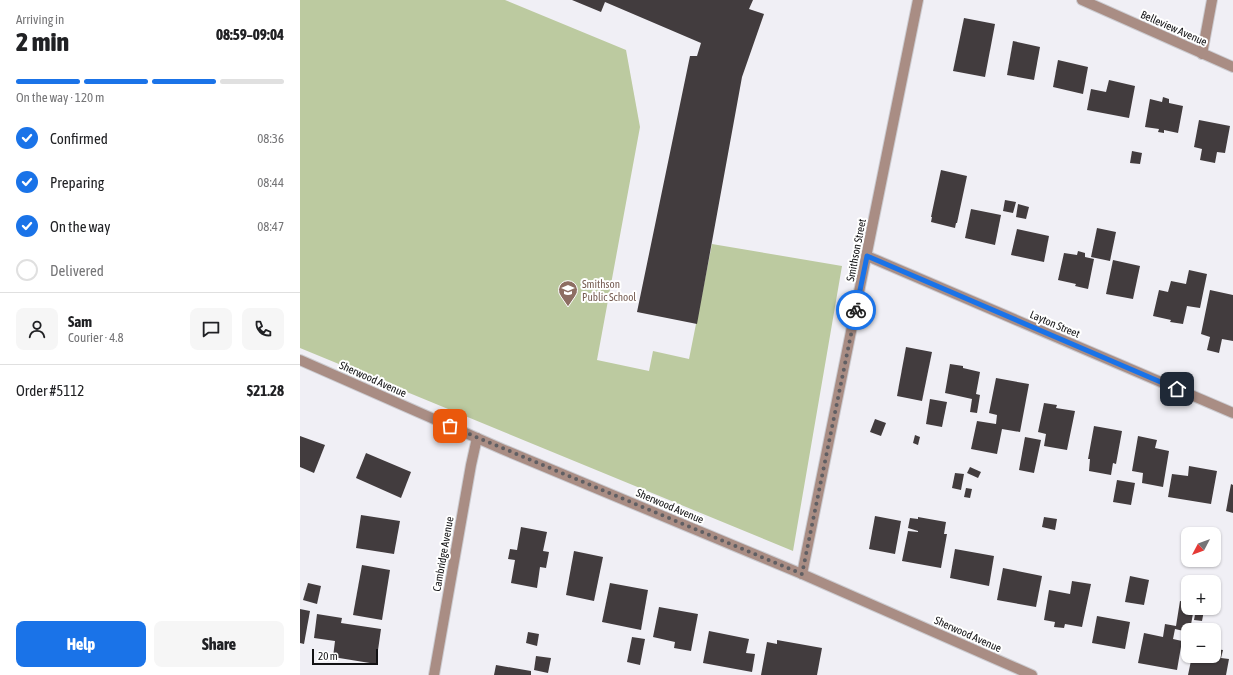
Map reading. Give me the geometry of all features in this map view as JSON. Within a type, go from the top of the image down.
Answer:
[{"type":"street","name":"Smithson Street","points":[[802,574],[918,0]]},
{"type":"street","name":"Belleview Avenue","points":[[1082,0],[1233,67]]},
{"type":"street","points":[[1202,54],[1212,0]]},
{"type":"street","name":"Layton Street","points":[[867,256],[1233,413]]},
{"type":"street","name":"Sherwood Avenue","points":[[300,360],[477,438],[802,574],[1032,675]]},
{"type":"street","name":"Cambridge Avenue","points":[[434,675],[477,438]]},
{"type":"green space","name":"Smithson Public School","points":[[300,0],[505,0],[626,50],[640,127],[597,360],[649,371],[653,351],[689,359],[712,244],[842,266],[793,551],[300,348]]},
{"type":"building","points":[[572,0],[753,0],[749,9],[764,14],[742,77],[697,324],[637,312],[690,56],[697,56],[701,43],[605,2],[601,12]]},
{"type":"building","points":[[964,18],[995,24],[985,77],[953,71]]},
{"type":"building","points":[[1013,41],[1040,47],[1034,80],[1007,75]]},
{"type":"building","points":[[1058,60],[1088,67],[1083,94],[1053,87]]},
{"type":"building","points":[[1109,80],[1135,86],[1129,118],[1087,110],[1091,89],[1106,92]]},
{"type":"building","points":[[1163,97],[1169,99],[1169,103],[1183,106],[1178,133],[1164,130],[1164,133],[1158,132],[1159,129],[1145,127],[1150,99],[1162,102]]},
{"type":"building","points":[[1199,120],[1230,126],[1225,153],[1217,152],[1215,163],[1200,160],[1202,149],[1194,147]]},
{"type":"building","points":[[1132,151],[1142,153],[1140,164],[1130,163]]},
{"type":"building","points":[[941,170],[967,176],[955,228],[931,222]]},
{"type":"building","points":[[1005,200],[1016,202],[1013,213],[1003,211]]},
{"type":"building","points":[[1018,204],[1029,207],[1026,219],[1016,217]]},
{"type":"building","points":[[971,209],[1001,215],[995,245],[965,238]]},
{"type":"building","points":[[1097,228],[1116,232],[1110,261],[1091,257]]},
{"type":"building","points":[[1017,229],[1049,236],[1044,262],[1011,255]]},
{"type":"building","points":[[1078,251],[1085,253],[1085,257],[1094,259],[1088,289],[1075,286],[1076,284],[1058,280],[1064,253],[1077,255]]},
{"type":"building","points":[[1113,260],[1140,266],[1133,299],[1106,294]]},
{"type":"building","points":[[1189,270],[1207,274],[1200,308],[1187,306],[1183,324],[1170,322],[1171,320],[1153,316],[1159,290],[1168,292],[1171,281],[1186,284]]},
{"type":"building","points":[[1210,290],[1233,295],[1233,341],[1222,339],[1219,353],[1207,350],[1210,337],[1201,334]]},
{"type":"building","points":[[906,347],[932,352],[922,401],[897,396]]},
{"type":"building","points":[[950,364],[963,366],[963,368],[980,372],[976,394],[980,395],[977,413],[970,412],[972,399],[945,393]]},
{"type":"building","points":[[996,378],[1029,384],[1020,432],[1002,429],[997,454],[971,449],[977,421],[996,424],[997,415],[989,413]]},
{"type":"building","points":[[930,399],[947,402],[942,427],[926,424]]},
{"type":"building","points":[[1044,403],[1057,405],[1056,408],[1075,411],[1067,450],[1044,446],[1046,434],[1038,432]]},
{"type":"building","points":[[875,419],[886,423],[881,436],[870,432]]},
{"type":"building","points":[[1094,426],[1122,431],[1116,464],[1113,463],[1111,475],[1089,471],[1090,459],[1088,459]]},
{"type":"building","points":[[915,435],[920,437],[918,445],[913,443]]},
{"type":"building","points":[[300,436],[325,445],[314,473],[300,467]]},
{"type":"building","points":[[1138,436],[1157,440],[1155,448],[1169,451],[1163,487],[1142,483],[1143,473],[1132,471]]},
{"type":"building","points":[[1025,437],[1041,440],[1034,473],[1019,470]]},
{"type":"building","points":[[366,453],[411,472],[401,498],[356,478]]},
{"type":"building","points":[[1189,466],[1217,471],[1211,504],[1168,497],[1172,474],[1188,476]]},
{"type":"building","points":[[970,467],[981,472],[978,478],[967,473]]},
{"type":"building","points":[[955,473],[964,474],[961,490],[952,488]]},
{"type":"building","points":[[1117,480],[1135,483],[1131,505],[1113,502]]},
{"type":"building","points":[[1231,484],[1233,485],[1233,513],[1226,511]]},
{"type":"building","points":[[966,488],[972,489],[970,498],[964,497]]},
{"type":"building","points":[[361,515],[400,521],[394,554],[356,548]]},
{"type":"building","points":[[875,516],[901,521],[895,554],[869,549]]},
{"type":"building","points":[[918,517],[946,522],[944,534],[947,534],[941,568],[902,561],[908,531],[918,532],[908,528],[910,518],[918,519]]},
{"type":"building","points":[[1044,517],[1057,519],[1055,530],[1042,527]]},
{"type":"building","points":[[521,527],[547,532],[543,551],[549,552],[546,568],[540,567],[537,588],[511,583],[515,560],[508,559],[510,549],[517,550]]},
{"type":"building","points":[[955,549],[994,556],[989,586],[950,578]]},
{"type":"building","points":[[574,551],[603,557],[594,601],[566,595]]},
{"type":"building","points":[[362,565],[390,570],[382,620],[353,615]]},
{"type":"building","points":[[1003,568],[1042,576],[1036,607],[997,600]]},
{"type":"building","points":[[1130,576],[1149,580],[1144,605],[1125,602]]},
{"type":"building","points":[[1072,581],[1091,584],[1082,627],[1065,624],[1064,628],[1054,627],[1055,622],[1044,620],[1049,590],[1070,594]]},
{"type":"building","points":[[308,583],[321,586],[317,604],[303,600]]},
{"type":"building","points":[[610,583],[648,590],[641,630],[602,622]]},
{"type":"building","points":[[1181,601],[1181,615],[1193,615],[1191,623],[1181,623],[1181,630],[1175,629],[1173,639],[1181,641],[1177,670],[1138,663],[1144,633],[1163,637],[1165,624],[1176,626]]},
{"type":"building","points":[[659,607],[698,614],[691,651],[674,648],[675,642],[653,637]]},
{"type":"building","points":[[300,609],[310,611],[304,644],[300,643]]},
{"type":"building","points":[[317,614],[342,618],[341,623],[381,629],[376,664],[333,657],[335,641],[314,638]]},
{"type":"building","points":[[1195,615],[1203,615],[1202,621],[1194,620]]},
{"type":"building","points":[[1097,616],[1130,622],[1125,649],[1092,643]]},
{"type":"building","points":[[709,631],[749,639],[746,653],[755,654],[752,672],[703,663]]},
{"type":"building","points":[[528,632],[539,634],[537,646],[526,643]]},
{"type":"building","points":[[632,637],[645,639],[640,665],[627,662]]},
{"type":"building","points":[[777,640],[822,648],[817,675],[761,675],[767,642],[777,644]]},
{"type":"building","points":[[536,656],[551,658],[548,673],[534,670]]},
{"type":"building","points":[[1221,658],[1229,659],[1226,675],[1188,675],[1191,663],[1221,663]]},
{"type":"building","points":[[496,665],[531,671],[531,675],[494,675]]},
{"type":"way so far","points":[[450,426],[802,574],[856,310]]},
{"type":"place","name":"Smithson Public School","points":[[568,307]]},
{"type":"route","points":[[856,310],[867,256],[1177,389]]}]
